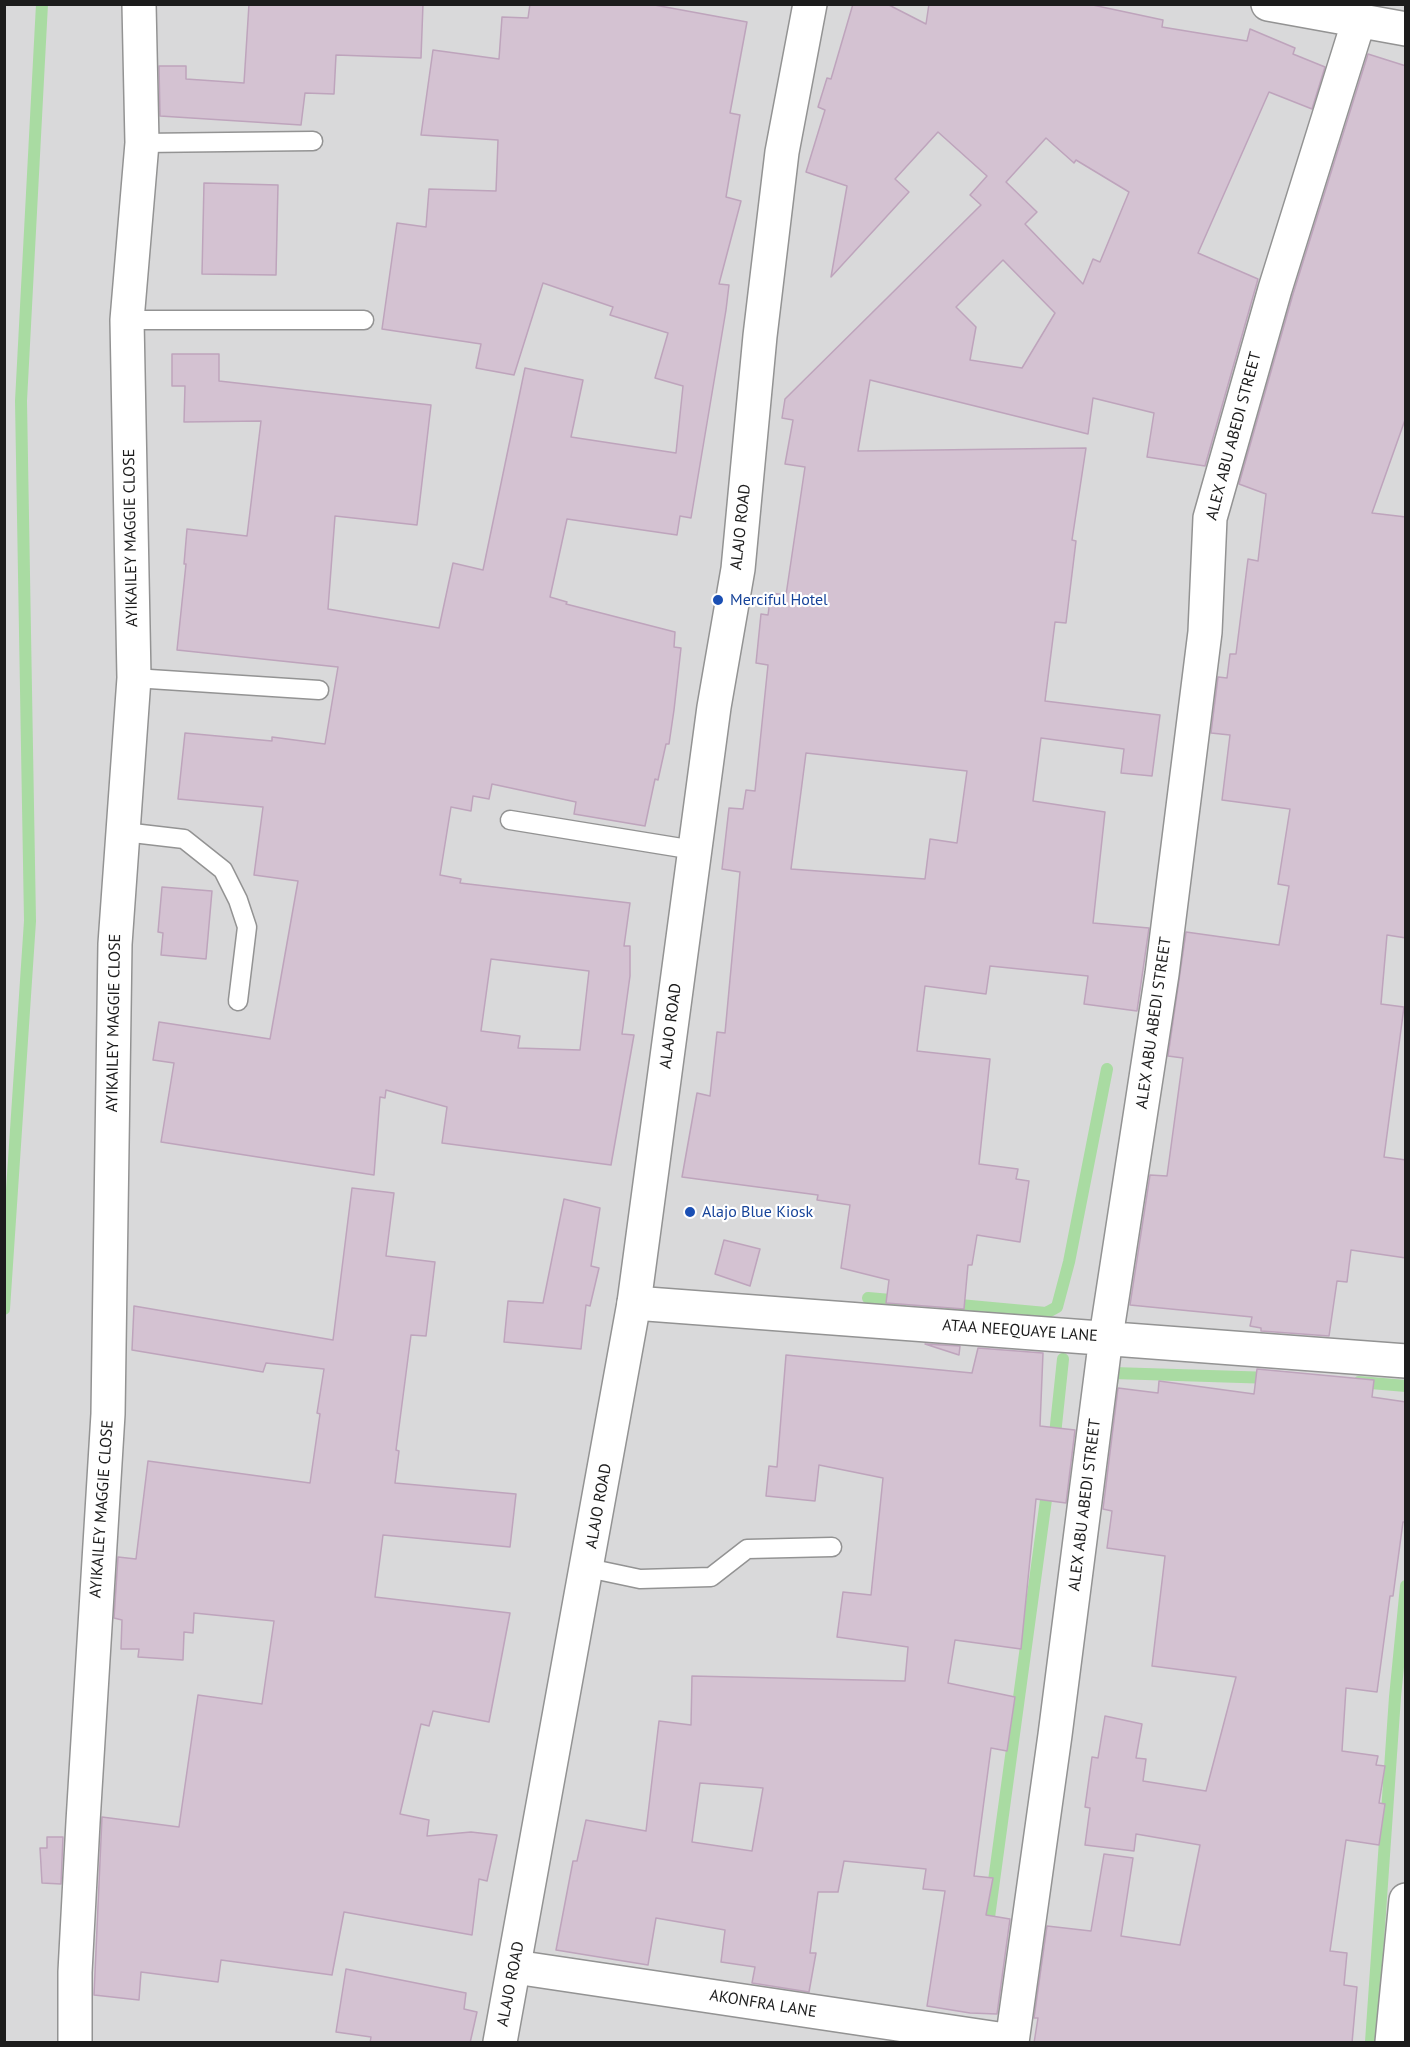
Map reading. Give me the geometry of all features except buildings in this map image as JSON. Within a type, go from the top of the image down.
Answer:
[{"type":"street","name":"AYIKAILEY MAGGIE CLOSE","points":[[75,2043],[75,1972],[108,1414],[115,944],[134,678],[127,320],[142,143],[139,4]]},
{"type":"street","name":"ALAJO ROAD","points":[[500,2043],[588,1568],[634,1303],[714,707],[738,569],[760,336],[782,152],[810,4]]},
{"type":"street","points":[[1268,4],[1406,28]]},
{"type":"street","name":"ALEX ABU ABEDI STREET","points":[[1012,2042],[1055,1735],[1106,1337],[1162,974],[1205,632],[1210,518],[1275,289],[1359,20]]},
{"type":"street","name":"ATAA NEEQUAYE LANE","points":[[634,1303],[1406,1361]]},
{"type":"street","points":[[1392,2043],[1406,1900]]},
{"type":"street","name":"AKONFRA LANE","points":[[515,1966],[1012,2042]]},
{"type":"lane","points":[[142,143],[313,141]]},
{"type":"lane","points":[[127,320],[364,320]]},
{"type":"lane","points":[[134,678],[319,690]]},
{"type":"lane","points":[[510,820],[694,850]]},
{"type":"lane","points":[[124,832],[184,839],[223,870],[248,927],[238,1001]]},
{"type":"lane","points":[[588,1568],[640,1579],[711,1577],[747,1549],[832,1547]]},
{"type":"shaded area","points":[[5,5],[1405,5],[1405,2042],[5,2042]]},
{"type":"waterway","points":[[4,1309],[30,921],[21,401],[42,4]]},
{"type":"waterway","points":[[949,1304],[1046,1313],[1057,1307],[1069,1262],[1107,1069]]},
{"type":"waterway","points":[[868,1298],[902,1301]]},
{"type":"waterway","points":[[1054,1444],[1063,1359]]},
{"type":"waterway","points":[[1112,1385],[1113,1373],[1273,1378]]},
{"type":"waterway","points":[[1359,1382],[1406,1386]]},
{"type":"waterway","points":[[987,1932],[1048,1485]]},
{"type":"waterway","points":[[1371,2042],[1395,1697],[1406,1586]]},
{"type":"place","name":"Merciful Hotel","points":[[718,600]]},
{"type":"place","name":"Alajo Blue Kiosk","points":[[690,1212]]}]
